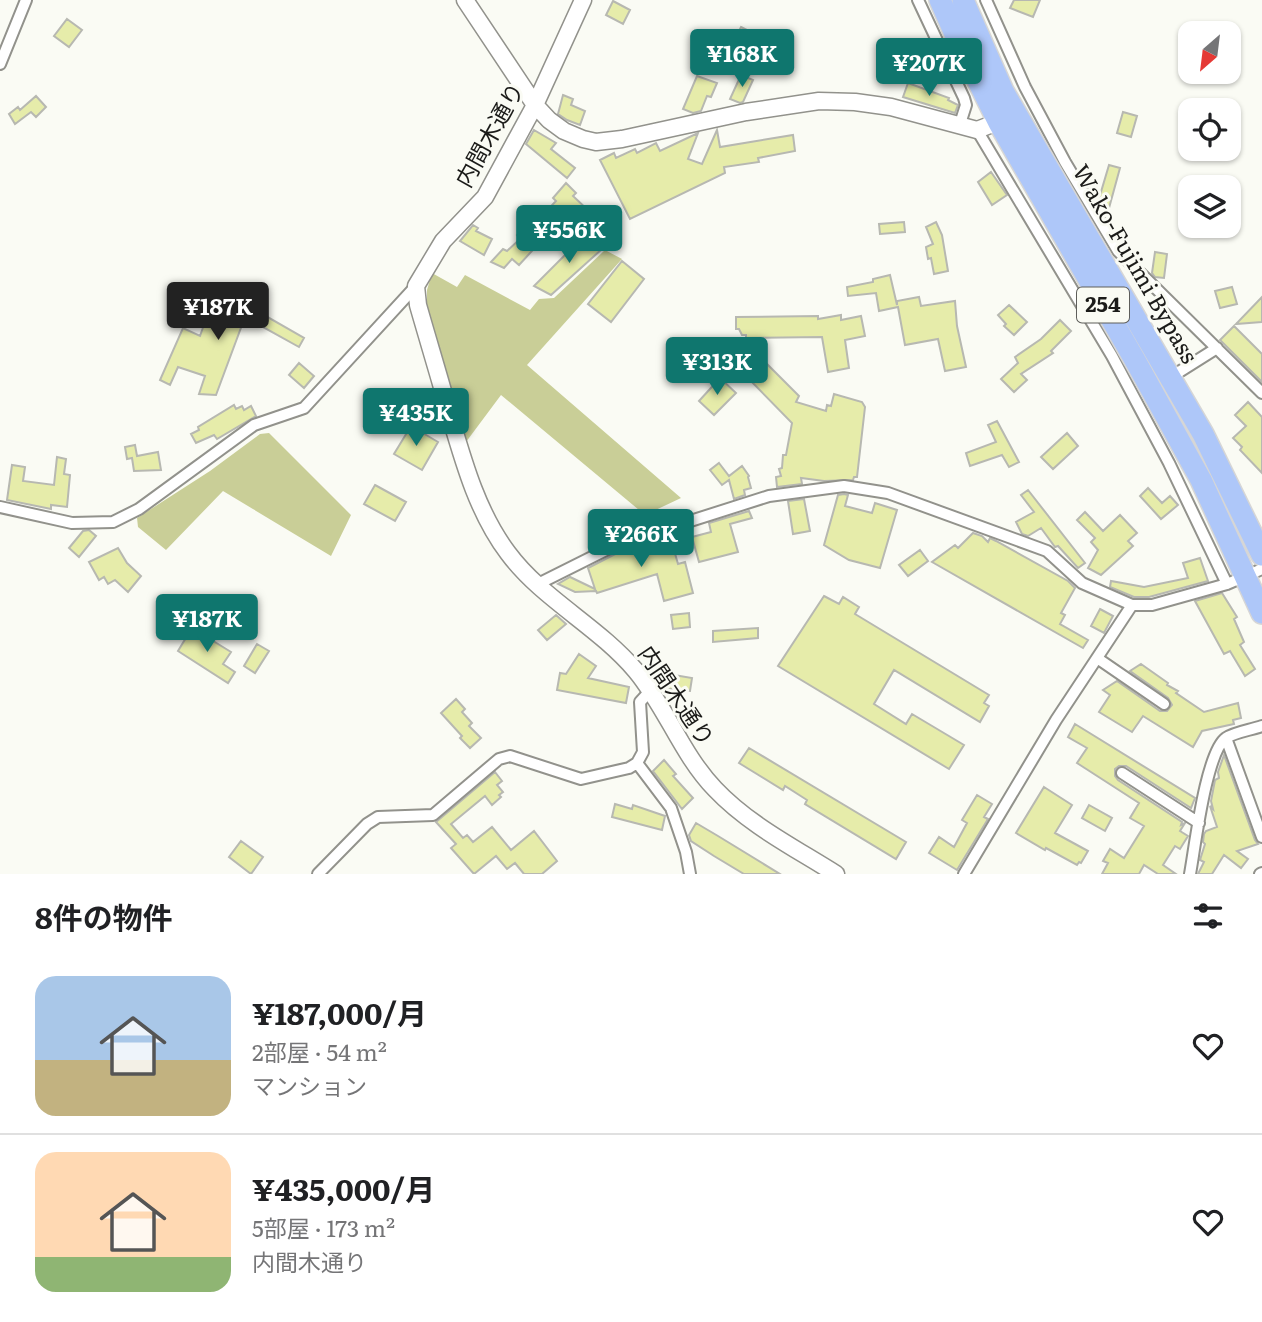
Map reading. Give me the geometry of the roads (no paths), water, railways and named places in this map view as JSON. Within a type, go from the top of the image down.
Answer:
[{"type":"highway","name":"Wako-Fujimi Bypass","points":[[940,0],[962,51],[1171,377],[1203,434],[1262,555]]},
{"type":"highway","name":"Wako-Fujimi Bypass","points":[[963,0],[989,61],[1007,118],[1200,480],[1262,613]]},
{"type":"street","points":[[0,64],[26,0]]},
{"type":"street","points":[[465,0],[535,105],[564,131],[596,142],[622,139],[746,112],[819,101],[891,107],[977,131],[1007,118]]},
{"type":"street","name":"内間木通り","points":[[583,0],[535,105],[485,197],[443,241],[416,286],[418,305],[469,476],[495,533],[508,554],[538,584],[621,654],[650,690],[697,766],[714,788],[735,808],[836,874]]},
{"type":"street","points":[[918,0],[964,98],[966,105],[959,127]]},
{"type":"street","points":[[986,0],[1025,87],[1111,240],[1128,262],[1262,393]]},
{"type":"street","points":[[538,584],[618,544],[769,496],[844,486],[888,493],[1047,551],[1083,583],[1132,605],[1152,605],[1244,576],[1169,463],[1112,356],[977,131]]},
{"type":"street","points":[[0,507],[72,523],[113,522],[139,509],[254,425],[304,408],[416,286]]},
{"type":"street","points":[[1171,377],[1217,348]]},
{"type":"street","points":[[964,874],[1056,720],[1132,605]]},
{"type":"street","points":[[1097,658],[1164,704]]},
{"type":"street","points":[[318,874],[378,817],[433,815],[499,759],[510,756],[582,779],[637,764],[643,752],[640,702],[650,690]]},
{"type":"street","points":[[1190,874],[1216,750],[1226,738],[1262,726]]},
{"type":"street","points":[[1226,738],[1262,837]]},
{"type":"street","points":[[637,764],[671,808],[686,852],[690,874]]},
{"type":"street","points":[[1122,773],[1199,823]]}]
